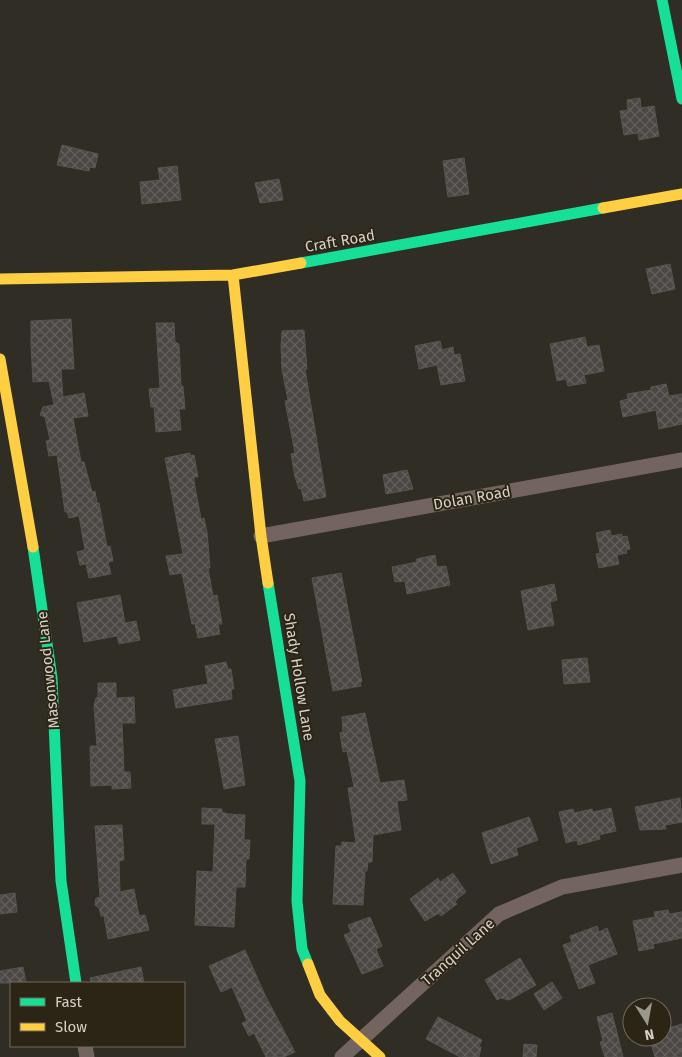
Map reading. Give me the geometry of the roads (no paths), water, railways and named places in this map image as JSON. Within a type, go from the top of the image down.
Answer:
[{"type":"street","points":[[662,0],[682,99]]},
{"type":"street","name":"Craft Road","points":[[0,279],[233,275],[682,194]]},
{"type":"street","name":"Shady Hollow Lane","points":[[233,275],[261,536],[300,781],[297,901],[302,949],[320,995],[340,1021],[380,1057]]},
{"type":"street","name":"Masonwood Lane","points":[[0,358],[36,563],[52,678],[61,881],[76,982]]},
{"type":"street","name":"Dolan Road","points":[[261,536],[682,460]]},
{"type":"street","name":"Tranquil Lane","points":[[342,1057],[499,914],[562,887],[682,865]]}]
